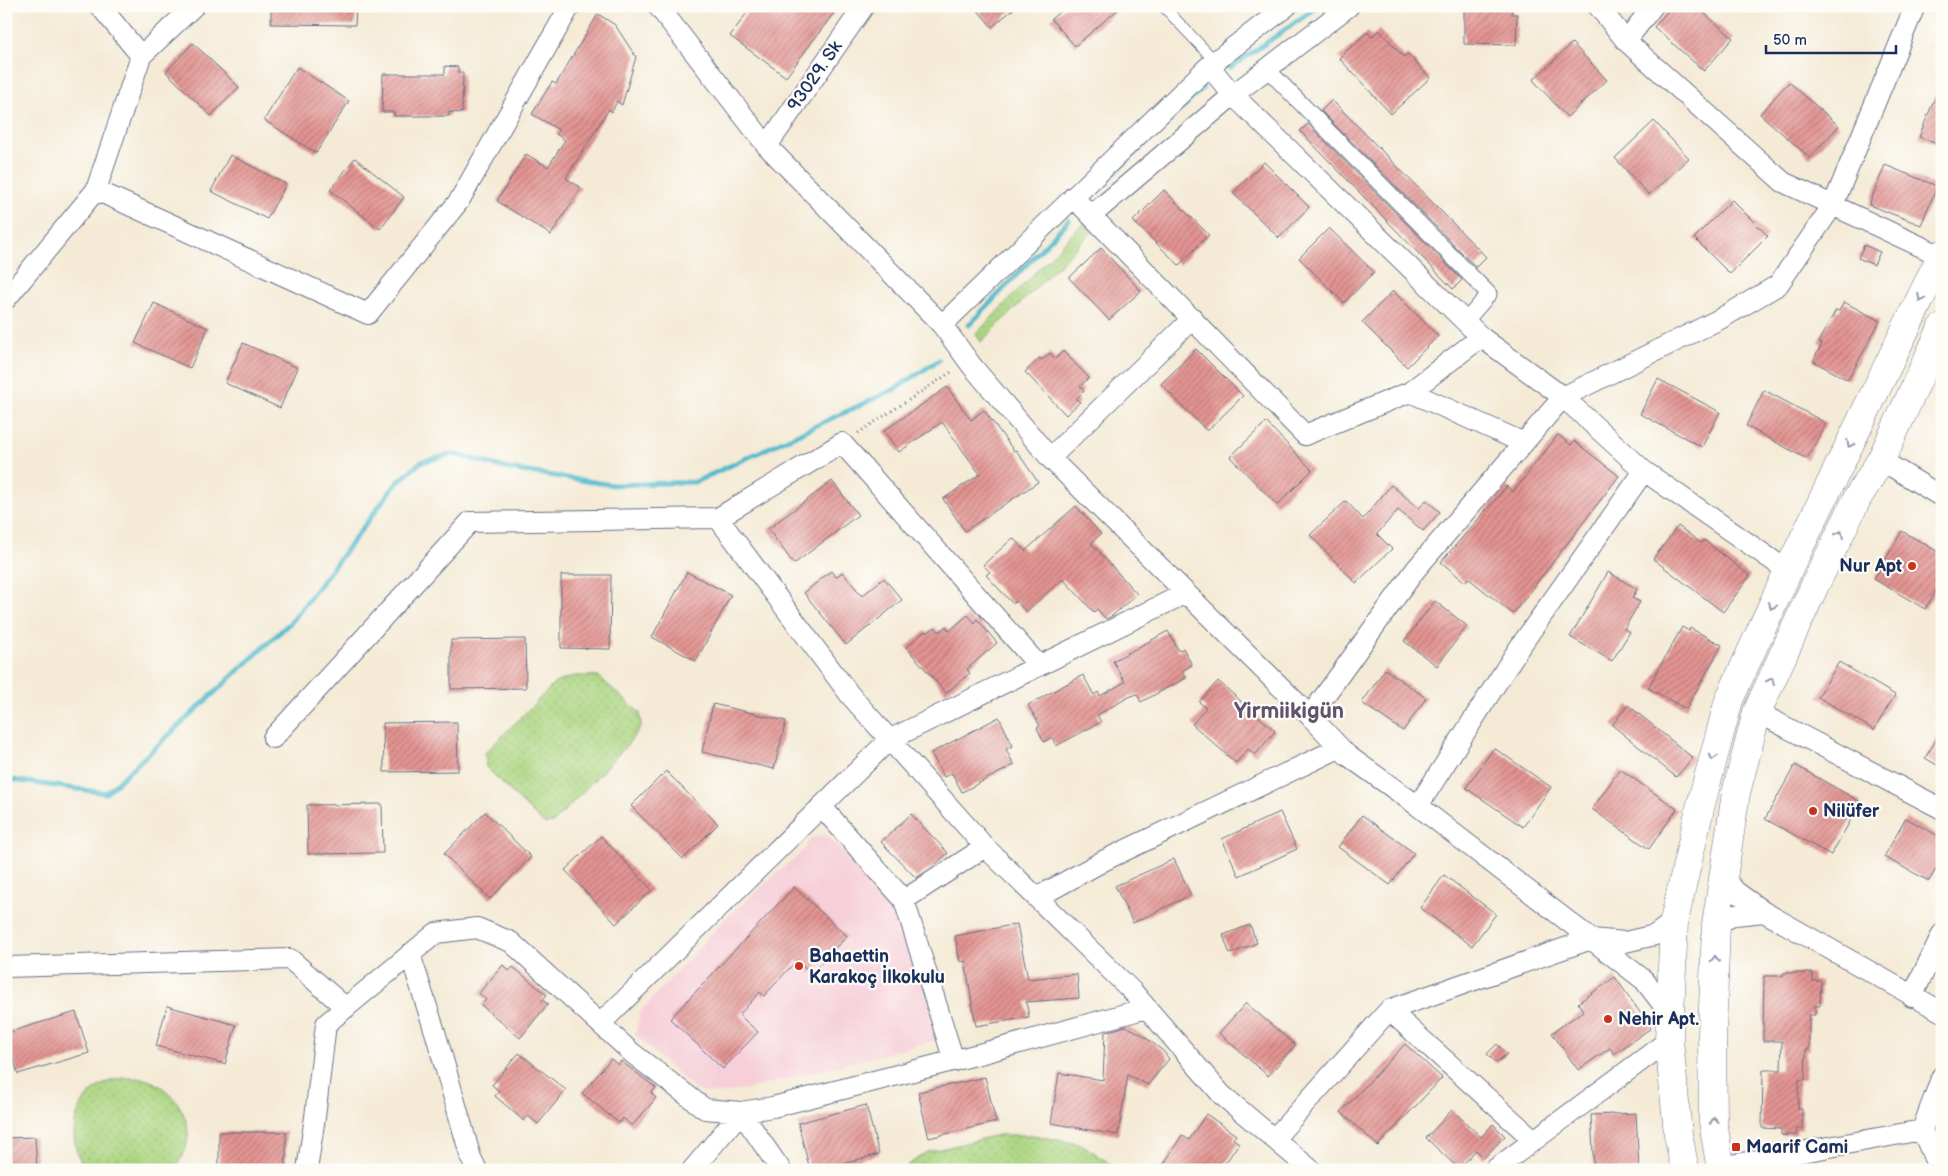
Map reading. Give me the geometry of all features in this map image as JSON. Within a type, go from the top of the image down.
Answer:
[{"type":"main road","points":[[1685,1170],[1678,1134],[1670,1029],[1674,921],[1701,804],[1729,700],[1788,571],[1941,255]]},
{"type":"main road","points":[[1720,1168],[1714,1122],[1712,1036],[1716,924],[1736,792],[1757,712],[1815,585],[1858,497],[1881,460],[1942,328]]},
{"type":"main road","points":[[1674,921],[1687,916],[1703,917],[1716,924]]},
{"type":"main road","points":[[1670,1029],[1684,1039],[1701,1039],[1712,1036]]},
{"type":"street","points":[[100,6],[141,56]]},
{"type":"street","points":[[6,299],[96,190],[141,56],[194,6]]},
{"type":"street","points":[[96,190],[368,314],[459,201],[570,6]]},
{"type":"street","points":[[658,6],[767,146],[942,325],[968,361],[1050,458],[1251,660],[1310,716],[1339,748],[1418,806],[1644,980],[1658,996],[1670,1029],[1534,1140],[1494,1170]]},
{"type":"street","name":"93029. Sk","points":[[767,146],[864,6]]},
{"type":"street","points":[[942,325],[1073,196],[1212,64],[1287,6]]},
{"type":"street","points":[[1092,215],[1233,95],[1349,6]]},
{"type":"street","points":[[1598,6],[1626,41],[1783,182],[1941,255]]},
{"type":"street","points":[[1626,41],[1653,6]]},
{"type":"street","points":[[1310,716],[1416,569],[1563,397],[1720,319],[1778,285],[1833,205],[1915,6]]},
{"type":"street","points":[[1212,64],[1233,95],[1481,337],[1563,397],[1644,471],[1788,571]]},
{"type":"street","points":[[1267,69],[1489,294],[1465,322]]},
{"type":"street","points":[[1073,196],[1305,435],[1410,392],[1481,337]]},
{"type":"street","points":[[1050,458],[1193,318]]},
{"type":"street","points":[[1410,392],[1524,443]]},
{"type":"street","points":[[273,738],[470,522],[718,518],[842,443],[1039,666]]},
{"type":"street","points":[[1881,460],[1942,497]]},
{"type":"street","points":[[1418,806],[1519,648],[1644,471]]},
{"type":"street","points":[[718,518],[850,695],[985,847],[1038,897],[1147,1008],[1222,1095],[1311,1170]]},
{"type":"street","points":[[600,1024],[889,740],[1186,593]]},
{"type":"street","points":[[1757,712],[1942,809]]},
{"type":"street","points":[[1038,897],[1105,860],[1339,748]]},
{"type":"street","points":[[821,806],[904,900],[954,1061]]},
{"type":"street","points":[[904,900],[985,847]]},
{"type":"street","points":[[1723,876],[1735,891],[1764,912],[1912,997],[1942,1012]]},
{"type":"street","points":[[1716,924],[1735,915],[1764,912]]},
{"type":"street","points":[[1274,1139],[1389,1010],[1591,939],[1625,942],[1655,935],[1674,921]]},
{"type":"street","points":[[307,1170],[326,1024],[436,933],[477,928],[511,942],[632,1053],[705,1109],[741,1112],[773,1108],[1147,1008]]},
{"type":"street","points":[[1912,997],[1942,934]]},
{"type":"street","points":[[410,954],[436,1035],[471,1158],[477,1170]]},
{"type":"street","points":[[6,967],[290,959],[346,1008]]},
{"type":"street","points":[[1389,1010],[1534,1140]]},
{"type":"street","points":[[1939,1170],[1922,1130],[1942,1076]]},
{"type":"street","points":[[692,1170],[741,1112]]},
{"type":"street","points":[[741,1112],[781,1170]]},
{"type":"street","points":[[1720,1168],[1922,1130]]},
{"type":"lane","points":[[1163,6],[1212,64]]},
{"type":"path","points":[[842,443],[968,361]]},
{"type":"shaded area","name":"Bahaettin Karakoç İlkokulu","points":[[825,835],[888,892],[937,1024],[934,1041],[748,1089],[725,1093],[705,1093],[695,1090],[635,1035],[641,1011],[723,921],[804,850],[810,838]]},
{"type":"green space","points":[[1084,222],[1092,232],[981,342],[976,334]]},
{"type":"green space","points":[[575,676],[598,676],[640,713],[641,726],[628,744],[553,823],[544,824],[486,767],[485,753],[555,683]]},
{"type":"green space","points":[[125,1078],[144,1079],[153,1082],[169,1093],[181,1109],[185,1118],[188,1137],[185,1151],[175,1170],[86,1170],[79,1159],[74,1134],[75,1121],[79,1109],[95,1090],[110,1081]]},
{"type":"green space","points":[[998,1135],[1033,1135],[1083,1145],[1119,1170],[907,1170],[908,1165],[928,1152]]},
{"type":"building","points":[[271,6],[356,6],[355,25],[271,24]]},
{"type":"building","points":[[752,6],[839,6],[786,77],[730,36]]},
{"type":"building","points":[[974,6],[1017,6],[992,27]]},
{"type":"building","points":[[1067,6],[1122,6],[1075,46],[1051,19]]},
{"type":"building","points":[[1471,6],[1512,6],[1512,14],[1517,14],[1516,45],[1464,44],[1464,9],[1471,9]]},
{"type":"building","points":[[1672,6],[1696,6],[1733,38],[1704,71],[1654,27]]},
{"type":"building","points":[[598,14],[615,25],[636,57],[622,105],[617,101],[612,112],[609,109],[566,178],[581,188],[551,235],[497,201],[526,154],[548,167],[565,140],[556,134],[559,130],[532,114],[552,82],[556,84]]},
{"type":"building","points":[[1379,30],[1404,57],[1408,54],[1430,78],[1391,114],[1339,58],[1367,32],[1372,37]]},
{"type":"building","points":[[193,43],[239,87],[211,116],[166,72]]},
{"type":"building","points":[[1572,43],[1607,80],[1567,117],[1533,80]]},
{"type":"building","points":[[445,66],[458,67],[458,73],[463,73],[462,113],[449,112],[449,116],[394,116],[394,112],[382,112],[383,74],[445,74]]},
{"type":"building","points":[[297,67],[349,101],[316,153],[264,120]]},
{"type":"building","points":[[1789,82],[1839,126],[1810,158],[1760,114]]},
{"type":"building","points":[[1942,83],[1942,146],[1919,137]]},
{"type":"building","points":[[1332,100],[1486,257],[1476,267],[1321,111]]},
{"type":"building","points":[[1654,121],[1689,158],[1649,195],[1615,158]]},
{"type":"building","points":[[1308,124],[1462,280],[1453,289],[1300,131]]},
{"type":"building","points":[[230,155],[286,184],[267,219],[211,191]]},
{"type":"building","points":[[355,158],[404,197],[380,229],[330,190]]},
{"type":"building","points":[[1264,162],[1309,207],[1279,238],[1233,193]]},
{"type":"building","points":[[1885,165],[1937,186],[1921,225],[1869,205]]},
{"type":"building","points":[[1164,190],[1209,235],[1179,265],[1133,221]]},
{"type":"building","points":[[1732,200],[1768,236],[1730,274],[1694,238]]},
{"type":"building","points":[[1329,228],[1374,272],[1344,303],[1299,258]]},
{"type":"building","points":[[1864,245],[1880,252],[1874,265],[1858,258]]},
{"type":"building","points":[[1101,248],[1141,291],[1109,320],[1069,278]]},
{"type":"building","points":[[1393,291],[1438,336],[1407,367],[1362,322]]},
{"type":"building","points":[[1844,302],[1880,321],[1848,380],[1813,361],[1822,344],[1818,342],[1836,310],[1839,311]]},
{"type":"building","points":[[154,303],[208,328],[190,368],[135,343]]},
{"type":"building","points":[[243,343],[298,368],[280,408],[225,383]]},
{"type":"building","points":[[1196,349],[1243,396],[1207,431],[1161,384]]},
{"type":"building","points":[[1063,351],[1089,378],[1080,386],[1084,391],[1076,399],[1080,402],[1066,415],[1025,372],[1040,358],[1042,360],[1050,353],[1055,359]]},
{"type":"building","points":[[1658,379],[1720,412],[1702,447],[1640,414]]},
{"type":"building","points":[[947,387],[971,420],[984,410],[1014,451],[1016,450],[1038,482],[965,531],[943,499],[980,474],[942,422],[899,452],[884,431]]},
{"type":"building","points":[[1764,390],[1826,423],[1807,459],[1746,426]]},
{"type":"building","points":[[1266,422],[1312,470],[1277,505],[1230,457]]},
{"type":"building","points":[[1558,435],[1571,445],[1574,441],[1619,476],[1513,614],[1468,578],[1465,582],[1441,562],[1507,486],[1513,492]]},
{"type":"building","points":[[832,481],[858,515],[794,564],[768,529]]},
{"type":"building","points":[[1391,485],[1419,508],[1426,500],[1440,512],[1423,531],[1398,510],[1377,534],[1392,549],[1356,583],[1310,535],[1346,501],[1363,519]]},
{"type":"building","points":[[1076,506],[1101,534],[1091,543],[1137,594],[1106,619],[1097,609],[1094,612],[1063,579],[1026,612],[1016,601],[1013,604],[986,575],[990,572],[983,565],[1013,538],[1025,551]]},
{"type":"building","points":[[1678,526],[1701,543],[1704,540],[1750,576],[1723,612],[1653,559]]},
{"type":"building","name":"Nur Apt","points":[[1902,531],[1942,554],[1942,581],[1925,609],[1874,579]]},
{"type":"building","points":[[831,571],[836,577],[842,572],[862,596],[884,578],[902,600],[846,645],[804,593]]},
{"type":"building","points":[[687,572],[731,595],[696,661],[652,637]]},
{"type":"building","points":[[1608,572],[1637,589],[1632,598],[1640,602],[1624,629],[1630,632],[1612,661],[1570,637]]},
{"type":"building","points":[[561,575],[611,575],[610,649],[561,648]]},
{"type":"building","points":[[1435,601],[1467,626],[1437,666],[1404,641]]},
{"type":"building","points":[[968,615],[975,623],[977,619],[997,643],[967,669],[970,673],[946,693],[906,647],[925,631],[927,633],[935,627],[939,632],[946,626],[949,631]]},
{"type":"building","points":[[1682,627],[1689,631],[1690,628],[1722,645],[1686,709],[1648,688]]},
{"type":"building","points":[[1168,631],[1179,651],[1183,648],[1192,665],[1182,671],[1186,678],[1141,702],[1137,694],[1129,697],[1097,715],[1101,722],[1056,746],[1052,737],[1044,742],[1037,728],[1040,726],[1028,705],[1083,675],[1094,695],[1098,692],[1100,696],[1125,682],[1113,661]]},
{"type":"building","points":[[525,639],[526,688],[451,689],[451,640]]},
{"type":"building","points":[[1839,662],[1895,695],[1874,730],[1818,697]]},
{"type":"building","points":[[1385,669],[1426,698],[1403,731],[1362,703]]},
{"type":"building","points":[[1218,681],[1275,731],[1255,755],[1248,749],[1236,763],[1192,724],[1206,708],[1199,702]]},
{"type":"building","points":[[713,704],[786,721],[774,769],[702,752]]},
{"type":"building","points":[[1628,705],[1693,758],[1676,777],[1612,725]]},
{"type":"building","points":[[999,717],[1013,746],[1006,749],[1014,765],[962,792],[952,773],[944,777],[931,753]]},
{"type":"building","points":[[457,722],[458,771],[384,772],[383,723]]},
{"type":"building","points":[[1942,730],[1942,768],[1925,758]]},
{"type":"building","points":[[1494,748],[1551,787],[1523,827],[1466,788]]},
{"type":"building","name":"Nilüfer","points":[[1795,765],[1861,802],[1831,855],[1765,819]]},
{"type":"building","points":[[1620,769],[1677,809],[1649,849],[1592,809]]},
{"type":"building","points":[[666,771],[718,824],[683,859],[631,806]]},
{"type":"building","points":[[382,804],[383,853],[308,854],[307,805]]},
{"type":"building","points":[[485,812],[531,857],[490,899],[444,854]]},
{"type":"building","points":[[1280,812],[1297,849],[1239,876],[1222,839]]},
{"type":"building","points":[[911,814],[948,853],[933,867],[916,878],[881,842]]},
{"type":"building","points":[[1362,815],[1414,853],[1390,885],[1338,847]]},
{"type":"building","points":[[1906,818],[1942,838],[1942,859],[1929,881],[1884,857]]},
{"type":"building","points":[[601,836],[652,890],[616,924],[565,870]]},
{"type":"building","points":[[1174,859],[1191,895],[1133,923],[1115,886]]},
{"type":"building","points":[[1444,875],[1496,914],[1472,946],[1420,908]]},
{"type":"building","points":[[794,887],[847,936],[811,973],[797,960],[764,996],[760,992],[739,1015],[758,1032],[723,1069],[670,1019]]},
{"type":"building","points":[[1017,924],[1028,979],[1077,974],[1079,998],[1026,1002],[1029,1017],[976,1026],[965,961],[960,962],[955,936]]},
{"type":"building","points":[[1250,925],[1257,943],[1230,954],[1223,935]]},
{"type":"building","points":[[503,965],[509,971],[513,967],[547,995],[542,1000],[548,1004],[520,1038],[481,1005],[486,1000],[479,993]]},
{"type":"building","points":[[1783,973],[1813,973],[1813,981],[1821,981],[1820,1006],[1815,1006],[1815,1015],[1809,1015],[1809,1050],[1806,1050],[1805,1080],[1799,1080],[1798,1109],[1802,1109],[1802,1129],[1797,1129],[1796,1135],[1781,1135],[1781,1129],[1762,1128],[1763,1070],[1781,1070],[1782,1041],[1763,1041],[1764,976],[1783,976]]},
{"type":"building","name":"Nehir Apt.","points":[[1615,977],[1651,1028],[1614,1054],[1610,1048],[1578,1070],[1552,1033],[1583,1011],[1578,1003]]},
{"type":"building","points":[[1246,1003],[1295,1045],[1268,1076],[1219,1033]]},
{"type":"building","points":[[167,1006],[236,1025],[225,1064],[156,1046]]},
{"type":"building","points":[[76,1012],[89,1053],[18,1074],[6,1033]]},
{"type":"building","points":[[1126,1026],[1141,1034],[1163,1051],[1169,1059],[1148,1085],[1128,1075],[1118,1135],[1051,1123],[1059,1073],[1103,1080],[1105,1032]]},
{"type":"building","points":[[1405,1044],[1442,1078],[1378,1146],[1341,1112]]},
{"type":"building","points":[[1497,1044],[1507,1054],[1496,1063],[1487,1054]]},
{"type":"building","points":[[519,1053],[566,1090],[538,1124],[528,1116],[524,1121],[495,1096],[499,1091],[492,1085]]},
{"type":"building","points":[[611,1059],[618,1065],[621,1061],[656,1088],[651,1093],[656,1098],[632,1126],[623,1118],[619,1123],[582,1093]]},
{"type":"building","points":[[985,1077],[996,1122],[929,1138],[918,1092]]},
{"type":"building","points":[[866,1105],[879,1154],[821,1170],[810,1170],[798,1123]]},
{"type":"building","points":[[1452,1110],[1481,1137],[1493,1124],[1505,1136],[1484,1158],[1476,1150],[1459,1169],[1426,1138]]},
{"type":"building","points":[[1636,1113],[1639,1170],[1594,1170],[1591,1115]]},
{"type":"building","points":[[1206,1114],[1236,1135],[1233,1139],[1239,1143],[1221,1170],[1160,1170],[1182,1135],[1189,1140]]},
{"type":"building","points":[[219,1132],[286,1132],[286,1170],[219,1170]]},
{"type":"building","points":[[35,1137],[37,1170],[6,1170],[6,1138]]},
{"type":"waterway","points":[[1230,68],[1319,6]]},
{"type":"waterway","points":[[1096,191],[1203,88]]},
{"type":"waterway","points":[[969,325],[1069,220]]},
{"type":"waterway","points":[[6,779],[106,793],[293,620],[396,484],[421,462],[453,454],[509,469],[613,485],[695,482],[895,389],[939,360]]},
{"type":"place","name":"Nur Apt","points":[[1912,566]]},
{"type":"place","name":"Nilüfer","points":[[1813,811]]},
{"type":"place","name":"Bahaettin Karakoç İlkokulu","points":[[799,966]]},
{"type":"place","name":"Nehir Apt.","points":[[1608,1019]]},
{"type":"place","name":"Maarif Cami","points":[[1736,1147]]},
{"type":"district","name":"Yirmiikigün","points":[[1289,711]]}]
